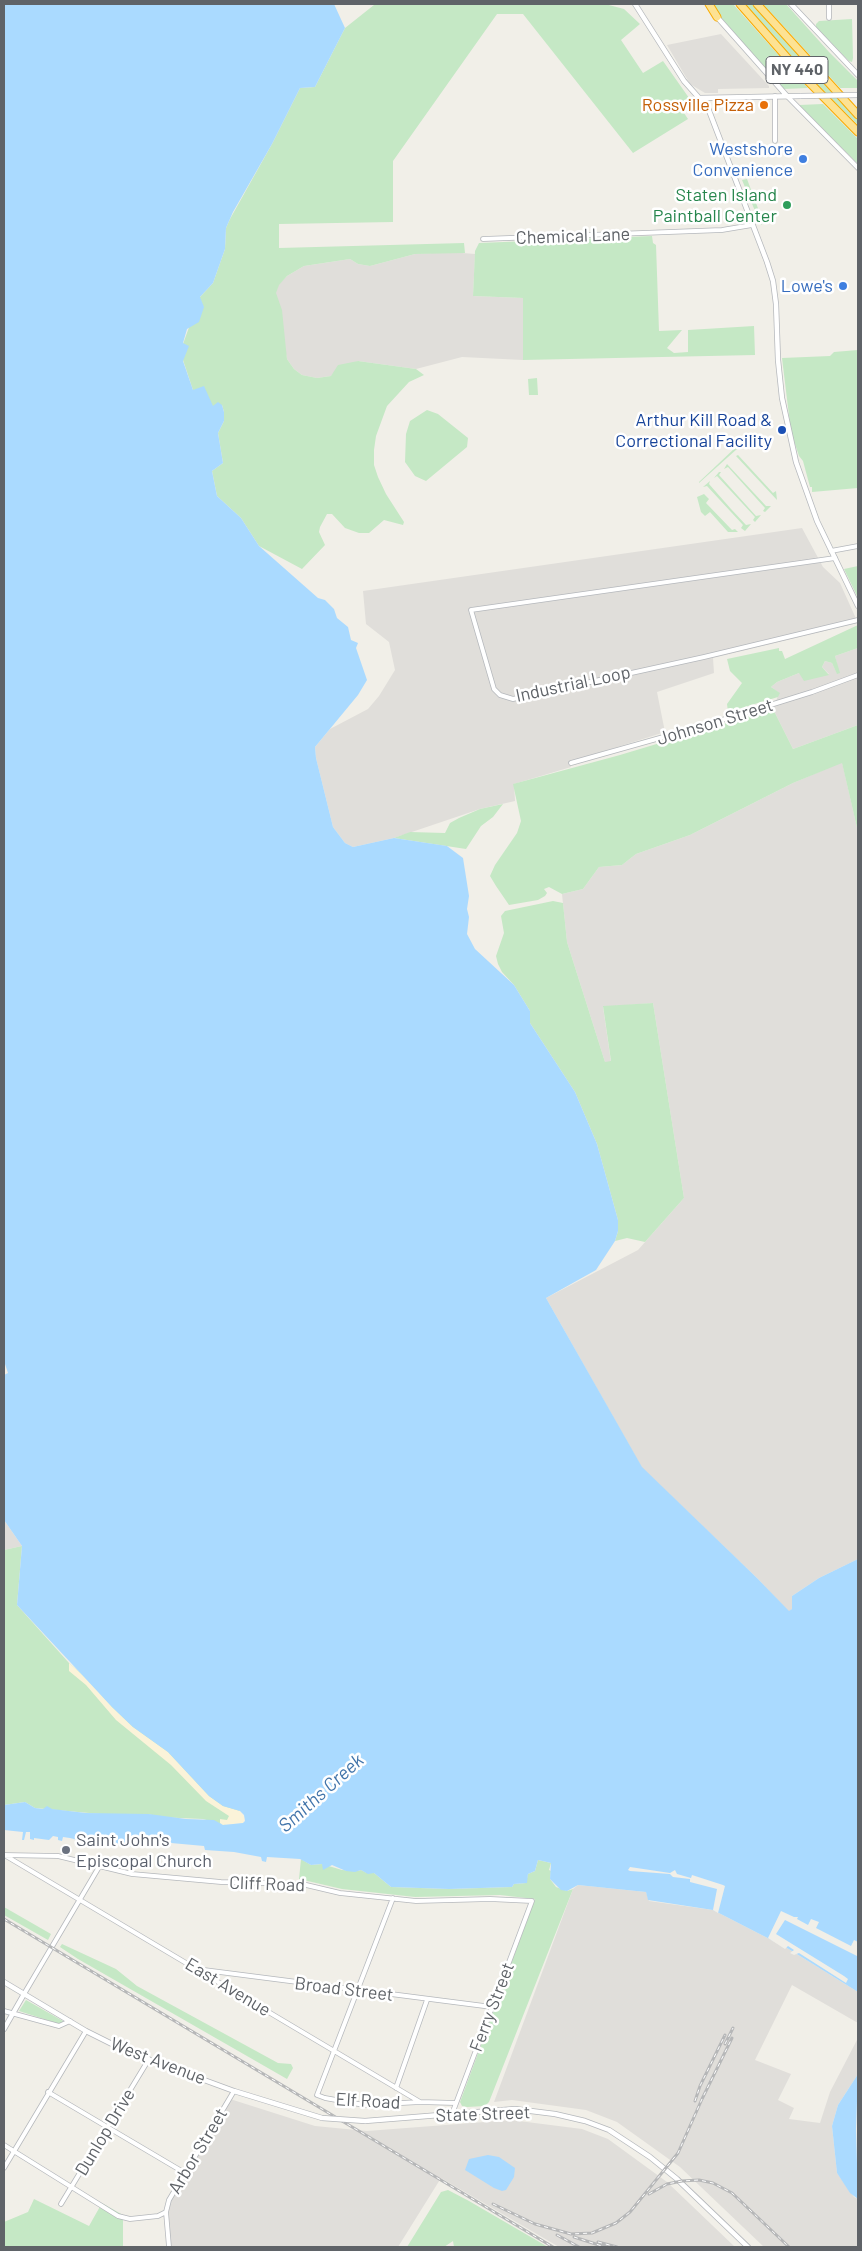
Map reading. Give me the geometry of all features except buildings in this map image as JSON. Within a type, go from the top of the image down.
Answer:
[{"type":"highway","points":[[708,4],[717,17]]},
{"type":"highway","name":"NY 440","points":[[740,4],[804,77],[858,132]]},
{"type":"highway","name":"NY 440","points":[[756,4],[813,68],[858,114]]},
{"type":"street","points":[[635,4],[684,81],[700,98],[710,114],[752,225],[773,282],[779,376],[790,442],[809,501],[858,606]]},
{"type":"street","points":[[792,4],[858,75]]},
{"type":"street","points":[[829,4],[830,18]]},
{"type":"street","points":[[717,17],[787,96],[858,168]]},
{"type":"street","points":[[700,98],[858,95]]},
{"type":"street","points":[[775,96],[775,142]]},
{"type":"street","name":"Chemical Lane","points":[[483,239],[722,230],[752,225]]},
{"type":"street","points":[[831,551],[858,546]]},
{"type":"street","name":"Industrial Loop","points":[[834,558],[472,610],[494,689],[500,695],[512,699],[704,657],[858,620]]},
{"type":"street","name":"Johnson Street","points":[[571,764],[706,725],[858,676]]},
{"type":"street","name":"Cliff Road","points":[[4,1855],[58,1856],[132,1874],[221,1882],[302,1884],[340,1893],[416,1901],[490,1899],[532,1901]]},
{"type":"street","name":"East Avenue","points":[[4,1855],[420,2102],[456,2103]]},
{"type":"street","points":[[4,2029],[99,1867]]},
{"type":"street","points":[[334,2051],[393,1898]]},
{"type":"street","name":"Ferry Street","points":[[452,2114],[532,1901]]},
{"type":"street","name":"Broad Street","points":[[197,1968],[216,1973],[492,2007]]},
{"type":"street","name":"West Avenue","points":[[4,1982],[86,2031],[128,2052],[234,2091],[322,2118]]},
{"type":"street","points":[[396,2088],[427,2000]]},
{"type":"street","points":[[4,2011],[59,2026],[70,2021]]},
{"type":"street","points":[[4,2168],[86,2031]]},
{"type":"street","name":"Elf Road","points":[[334,2051],[317,2095],[364,2104],[382,2105],[420,2102]]},
{"type":"street","name":"Dunlop Drive","points":[[61,2204],[149,2059]]},
{"type":"street","name":"Arbor Street","points":[[169,2247],[166,2212],[169,2200],[234,2091]]},
{"type":"street","points":[[48,2092],[185,2173]]},
{"type":"street","name":"State Street","points":[[322,2118],[364,2121],[515,2109],[585,2121],[609,2130],[630,2142],[666,2170],[748,2247]]},
{"type":"street","points":[[4,2146],[71,2187]]},
{"type":"street","name":"Arbor Street","points":[[71,2187],[118,2216],[130,2219],[145,2218],[166,2212]]},
{"type":"shaded area","points":[[721,34],[769,88],[718,89],[718,93],[705,93],[690,84],[667,45]]},
{"type":"shaded area","points":[[450,252],[475,254],[473,296],[523,298],[523,360],[462,357],[416,369],[358,361],[331,376],[317,378],[302,375],[294,369],[287,359],[275,293],[278,285],[287,276],[304,266],[350,259],[358,264],[370,266],[415,254]]},
{"type":"shaded area","points":[[802,528],[823,567],[840,583],[858,623],[713,658],[714,673],[657,692],[665,732],[570,762],[571,767],[514,784],[515,801],[480,809],[394,838],[353,847],[345,843],[333,827],[315,747],[330,729],[368,709],[379,696],[395,670],[389,642],[366,624],[363,591]]},
{"type":"shaded area","points":[[858,648],[858,725],[793,749],[773,709],[779,693],[771,687],[777,682],[799,673],[829,674],[822,667],[825,661],[832,663],[837,673],[839,673],[835,656]]},
{"type":"shaded area","points":[[842,762],[858,832],[858,1559],[819,1578],[792,1596],[792,1609],[789,1612],[757,1578],[642,1468],[546,1298],[638,1250],[684,1198],[653,1003],[603,1007],[611,1062],[605,1062],[567,942],[562,894],[583,889],[599,867],[622,865],[636,854],[690,835],[793,783]]},
{"type":"shaded area","points":[[4,1520],[22,1546],[4,1550]]},
{"type":"shaded area","points":[[578,1885],[646,1892],[649,1901],[713,1910],[787,1948],[858,1992],[858,2023],[792,1985],[755,2060],[791,2074],[778,2100],[794,2108],[789,2119],[820,2123],[830,2092],[858,2038],[858,2074],[838,2105],[832,2126],[837,2173],[854,2197],[858,2199],[858,2247],[764,2247],[680,2167],[617,2122],[586,2110],[512,2100],[494,2102],[573,1889]]},
{"type":"shaded area","points":[[230,2099],[315,2126],[367,2131],[511,2120],[582,2129],[608,2139],[667,2182],[735,2247],[559,2247],[441,2178],[398,2247],[168,2247],[164,2211],[171,2191]]},
{"type":"green space","points":[[605,4],[624,9],[640,24],[621,40],[643,73],[663,61],[694,105],[684,113],[688,119],[633,153],[523,14],[497,14],[393,161],[393,222],[279,224],[279,248],[464,243],[465,253],[415,254],[370,266],[358,264],[350,259],[304,266],[287,276],[279,285],[276,293],[282,310],[287,359],[294,369],[302,375],[317,378],[331,376],[338,365],[358,361],[416,369],[424,375],[409,382],[387,406],[376,436],[374,450],[374,465],[378,477],[386,494],[404,522],[403,525],[384,520],[369,533],[359,533],[345,528],[332,514],[327,514],[319,532],[325,545],[302,569],[259,546],[241,518],[217,496],[212,471],[223,463],[218,433],[224,421],[224,412],[222,405],[213,407],[193,390],[183,360],[183,344],[200,297],[213,283],[225,249],[226,228],[230,219],[272,144],[300,88],[315,87],[345,28],[374,5]]},
{"type":"green space","points":[[712,4],[733,4],[808,88],[783,89],[717,13]]},
{"type":"green space","points":[[744,4],[753,4],[825,85],[858,118],[858,125],[797,65]]},
{"type":"green space","points":[[763,4],[786,4],[858,81],[858,88],[840,88]]},
{"type":"green space","points":[[852,19],[852,62],[816,27],[816,24],[819,21]]},
{"type":"green space","points":[[823,104],[858,139],[858,164],[799,105]]},
{"type":"green space","points":[[747,179],[759,211],[765,217],[761,225],[742,180]]},
{"type":"green space","points":[[652,236],[653,243],[656,245],[659,331],[682,330],[667,348],[674,353],[688,352],[688,330],[754,326],[755,355],[523,360],[523,298],[473,296],[475,251],[479,243]]},
{"type":"green space","points":[[858,350],[858,488],[812,492],[803,461],[799,456],[791,432],[782,358],[830,356],[834,352]]},
{"type":"green space","points":[[537,378],[538,395],[529,395],[528,379]]},
{"type":"green space","points":[[427,410],[438,414],[468,438],[467,447],[426,481],[415,476],[405,462],[406,434],[410,421]]},
{"type":"green space","points":[[735,448],[737,449],[699,483],[699,482]]},
{"type":"green space","points":[[738,455],[773,493],[776,491],[777,500],[736,456]]},
{"type":"green space","points":[[727,464],[766,506],[771,506],[765,512],[763,511],[765,508],[728,467],[724,469]]},
{"type":"green space","points":[[721,472],[719,475],[756,516],[761,515],[755,522],[753,520],[755,517],[717,476],[714,478]]},
{"type":"green space","points":[[710,481],[709,484],[746,525],[751,524],[745,531],[741,528],[743,525],[707,486],[703,487]]},
{"type":"green space","points":[[704,494],[709,499],[706,503],[732,530],[735,529],[738,532],[728,532],[710,512],[705,516],[701,512],[697,497]]},
{"type":"green space","points":[[858,566],[858,598],[844,569]]},
{"type":"green space","points":[[858,625],[858,648],[835,656],[840,673],[837,674],[832,663],[825,661],[822,667],[829,675],[804,681],[799,673],[777,682],[771,687],[780,693],[778,697],[728,712],[727,704],[742,683],[730,671],[727,659],[779,648],[785,659]]},
{"type":"green space","points":[[773,709],[793,749],[858,725],[858,832],[842,763],[793,783],[690,835],[636,854],[622,865],[599,867],[583,889],[562,894],[549,887],[544,889],[547,893],[545,896],[538,900],[509,905],[490,876],[495,865],[517,833],[521,821],[513,784],[620,755]]},
{"type":"green space","points":[[503,804],[493,817],[481,826],[466,849],[394,838],[410,832],[445,833],[450,823],[459,818],[480,809]]},
{"type":"green space","points":[[553,901],[563,903],[567,942],[605,1062],[611,1061],[603,1006],[653,1003],[684,1198],[645,1242],[627,1238],[615,1241],[618,1231],[618,1220],[597,1144],[575,1092],[530,1023],[530,1011],[498,964],[496,956],[504,933],[501,916],[505,911]]},
{"type":"green space","points":[[22,1546],[17,1605],[69,1663],[240,1811],[225,1825],[203,1819],[157,1817],[149,1814],[100,1814],[35,1808],[25,1802],[4,1805],[4,1550]]},
{"type":"green space","points":[[301,1859],[311,1865],[322,1864],[342,1870],[361,1870],[367,1873],[374,1873],[391,1887],[449,1889],[512,1887],[514,1884],[526,1883],[528,1874],[535,1871],[538,1860],[551,1863],[549,1870],[551,1871],[550,1879],[556,1887],[567,1891],[573,1889],[489,2102],[485,2106],[467,2107],[462,2106],[460,2102],[535,1899],[500,1895],[415,1897],[342,1889],[299,1879]]},
{"type":"green space","points":[[4,1907],[51,1934],[48,1940],[4,1915]]},
{"type":"green space","points":[[62,1944],[116,1969],[137,1986],[278,2063],[291,2064],[293,2068],[287,2079],[78,1959],[60,1947]]},
{"type":"green space","points":[[26,2000],[63,2021],[63,2023],[56,2023],[19,2011]]},
{"type":"green space","points":[[448,2190],[548,2247],[454,2247],[453,2241],[444,2247],[407,2247],[441,2192]]},
{"type":"green space","points":[[34,2199],[89,2226],[102,2203],[123,2215],[123,2247],[4,2247],[4,2222],[28,2212]]},
{"type":"sand","points":[[69,1663],[133,1727],[168,1752],[209,1796],[223,1806],[240,1811],[245,1818],[243,1823],[223,1825],[220,1823],[220,1819],[227,1820],[229,1816],[206,1801],[171,1765],[116,1720],[86,1685],[69,1671]]},
{"type":"water","name":"Smiths Creek","points":[[4,4],[334,4],[345,28],[315,87],[300,88],[272,144],[233,212],[226,228],[225,249],[213,283],[200,297],[204,307],[199,322],[187,329],[183,343],[189,346],[183,361],[193,390],[204,386],[213,406],[218,402],[222,405],[224,412],[224,421],[218,433],[223,463],[212,471],[217,496],[241,518],[259,546],[318,598],[325,600],[334,609],[337,618],[348,627],[351,640],[358,643],[356,648],[367,680],[358,695],[315,747],[333,827],[345,843],[353,847],[394,838],[447,846],[463,858],[469,896],[467,934],[475,949],[514,985],[530,1011],[530,1023],[575,1092],[597,1144],[618,1220],[618,1231],[615,1241],[596,1270],[546,1298],[642,1467],[789,1611],[792,1609],[792,1596],[819,1578],[858,1559],[858,1992],[787,1948],[713,1910],[648,1900],[646,1892],[578,1885],[567,1891],[561,1890],[550,1879],[551,1863],[538,1860],[535,1871],[528,1874],[527,1883],[514,1884],[512,1887],[449,1889],[391,1887],[374,1873],[368,1874],[361,1870],[355,1872],[346,1871],[332,1865],[323,1870],[322,1864],[311,1865],[300,1859],[267,1857],[266,1862],[262,1861],[261,1857],[234,1852],[205,1850],[204,1846],[149,1841],[147,1846],[132,1844],[130,1847],[128,1844],[78,1842],[78,1840],[63,1837],[62,1841],[58,1840],[58,1837],[53,1836],[49,1840],[34,1838],[34,1840],[30,1839],[30,1832],[26,1832],[24,1840],[22,1840],[23,1832],[4,1830],[4,1805],[25,1802],[35,1808],[43,1809],[47,1806],[52,1809],[86,1813],[149,1814],[186,1819],[214,1820],[223,1825],[243,1823],[245,1821],[244,1815],[240,1811],[223,1806],[209,1796],[168,1752],[133,1727],[17,1605],[22,1546],[4,1520],[4,1375],[8,1373],[4,1361]]},
{"type":"water","points":[[858,2074],[856,2129],[858,2199],[850,2193],[837,2173],[832,2126],[838,2105]]},
{"type":"water","points":[[488,2155],[499,2157],[515,2168],[514,2177],[506,2190],[502,2191],[494,2188],[465,2170],[469,2159]]},
{"type":"pier","points":[[630,1867],[670,1873],[675,1870],[677,1874],[691,1878],[692,1875],[725,1886],[718,1913],[713,1910],[717,1889],[690,1882],[690,1879],[673,1877],[670,1874],[630,1871],[628,1870]]},
{"type":"pier","points":[[781,1911],[798,1917],[797,1919],[808,1925],[811,1919],[819,1922],[816,1928],[851,1946],[854,1940],[858,1942],[857,1956],[785,1920],[776,1934],[844,1976],[848,1979],[846,1983],[799,1953],[794,1955],[790,1953],[794,1950],[788,1946],[785,1949],[768,1938]]},
{"type":"railway","points":[[4,1919],[553,2247]]},
{"type":"railway","points":[[725,2044],[733,2028]]},
{"type":"railway","points":[[695,2101],[700,2086],[725,2035]]},
{"type":"railway","points":[[493,2204],[535,2224],[571,2234],[592,2233],[616,2223],[630,2212],[678,2153],[732,2038]]},
{"type":"railway","points":[[649,2194],[667,2184],[682,2181],[699,2180],[713,2183],[732,2193],[789,2247]]},
{"type":"railway","points":[[557,2235],[579,2247]]},
{"type":"railway","points":[[574,2237],[605,2247]]},
{"type":"railway","points":[[598,2242],[617,2247]]},
{"type":"place","name":"Rossville Pizza","points":[[764,105]]},
{"type":"place","name":"Westshore Convenience","points":[[803,159]]},
{"type":"place","name":"Staten Island Paintball Center","points":[[787,205]]},
{"type":"place","name":"Lowe's","points":[[843,286]]},
{"type":"place","name":"Arthur Kill Road & Correctional Facility","points":[[782,430]]},
{"type":"place","name":"Saint John's Episcopal Church","points":[[66,1850]]}]
